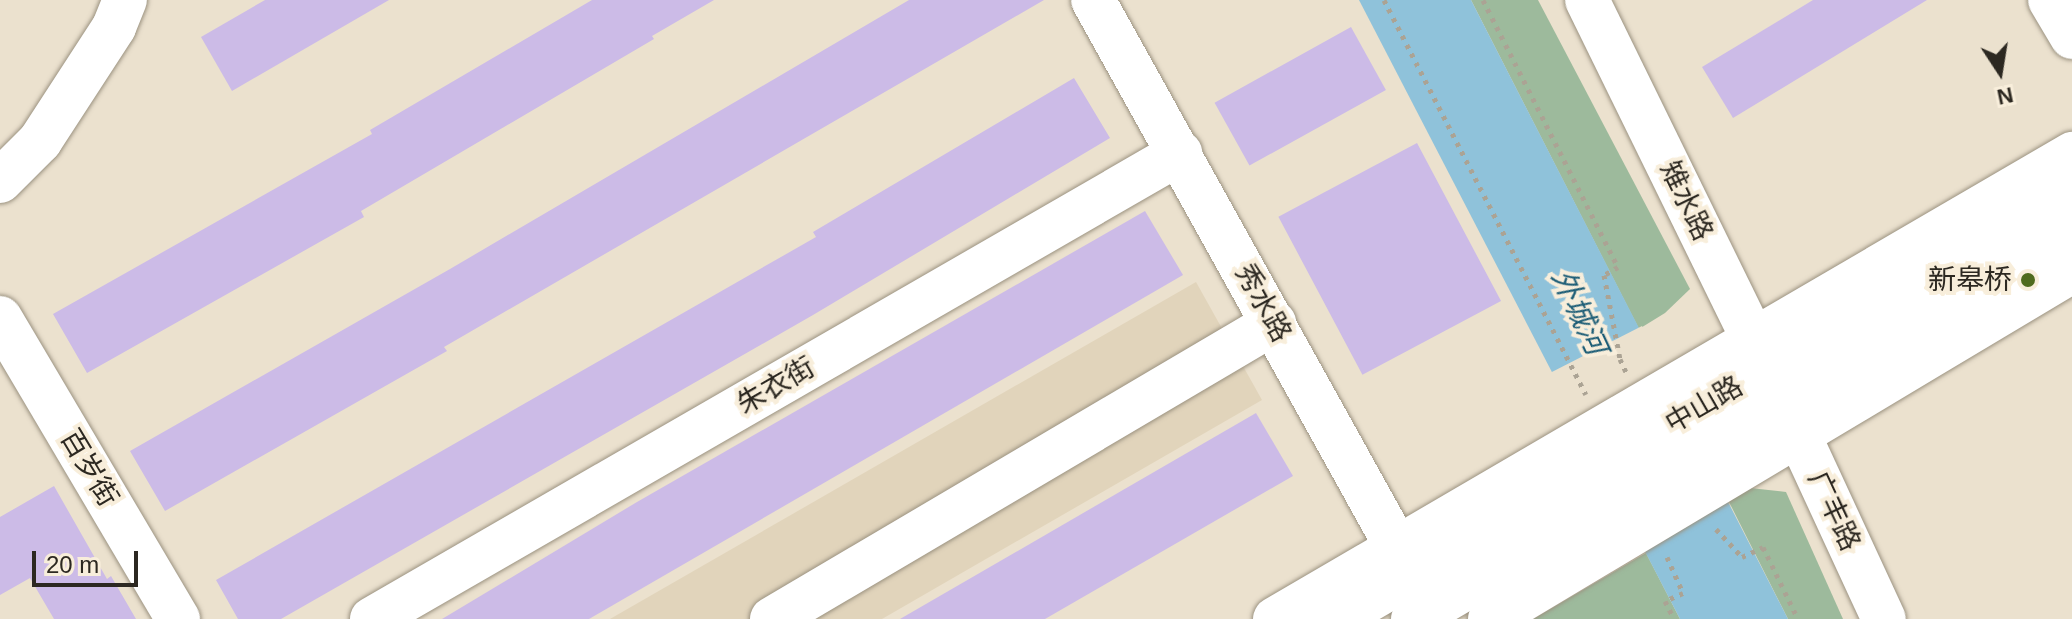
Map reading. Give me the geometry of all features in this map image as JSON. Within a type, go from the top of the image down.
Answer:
[{"type":"street","points":[[0,181],[40,141],[114,27],[125,0]]},
{"type":"street","name":"秀水路","points":[[1093,0],[1274,323],[1418,594]]},
{"type":"street","name":"雉水路","points":[[1587,0],[1776,387]]},
{"type":"street","points":[[2050,0],[2072,37]]},
{"type":"street","name":"朱衣街","points":[[372,619],[1180,153]]},
{"type":"street","points":[[1776,387],[2072,154]]},
{"type":"street","name":"中山路","points":[[1776,387],[2072,190]]},
{"type":"street","name":"中山路","points":[[1336,619],[1418,594],[1776,387],[2072,233]]},
{"type":"street","points":[[1275,619],[1418,594],[1776,387],[2072,271]]},
{"type":"street","name":"百岁街","points":[[0,318],[178,619]]},
{"type":"street","points":[[772,619],[1274,323]]},
{"type":"street","name":"广丰路","points":[[1776,387],[1884,619]]},
{"type":"street","points":[[1490,619],[1556,516]]},
{"type":"path","points":[[1384,0],[1589,399]]},
{"type":"path","points":[[1483,0],[1618,267]]},
{"type":"path","points":[[1763,547],[1798,619]]},
{"type":"path","points":[[1664,550],[1683,593],[1665,601],[1674,619]]},
{"type":"shaded area","points":[[1196,282],[1262,400],[882,619],[610,619]]},
{"type":"green space","points":[[1471,0],[1538,0],[1690,289],[1665,313],[1639,329]]},
{"type":"green space","points":[[1750,488],[1786,492],[1843,619],[1788,619],[1727,498]]},
{"type":"green space","points":[[1646,553],[1680,619],[1534,619],[1535,618]]},
{"type":"water","name":"外城河","points":[[1359,0],[1471,0],[1788,619],[1680,619]]},
{"type":"pier","points":[[1642,326],[1728,495],[1635,543],[1548,374]]},
{"type":"building","points":[[265,0],[389,0],[232,91],[201,37]]},
{"type":"building","points":[[592,0],[714,0],[652,36],[654,39],[361,211],[364,217],[87,373],[53,314],[372,134],[370,130]]},
{"type":"building","points":[[909,0],[1044,0],[444,347],[447,351],[165,511],[130,451],[450,269]]},
{"type":"building","points":[[1813,0],[1927,0],[1733,118],[1702,67]]},
{"type":"building","points":[[1351,27],[1386,90],[1249,166],[1215,103]]},
{"type":"building","points":[[1074,78],[1110,138],[813,315],[281,619],[238,619],[216,580],[816,237],[813,232]]},
{"type":"building","points":[[1417,143],[1501,301],[1362,375],[1278,217]]},
{"type":"building","points":[[1145,211],[1183,275],[589,619],[442,619],[637,502]]},
{"type":"building","points":[[1256,413],[1293,476],[1045,619],[900,619]]},
{"type":"building","points":[[54,486],[107,579],[111,576],[136,619],[54,619],[30,578],[0,595],[0,517]]},
{"type":"place","name":"新皋桥","points":[[2028,280]]}]
